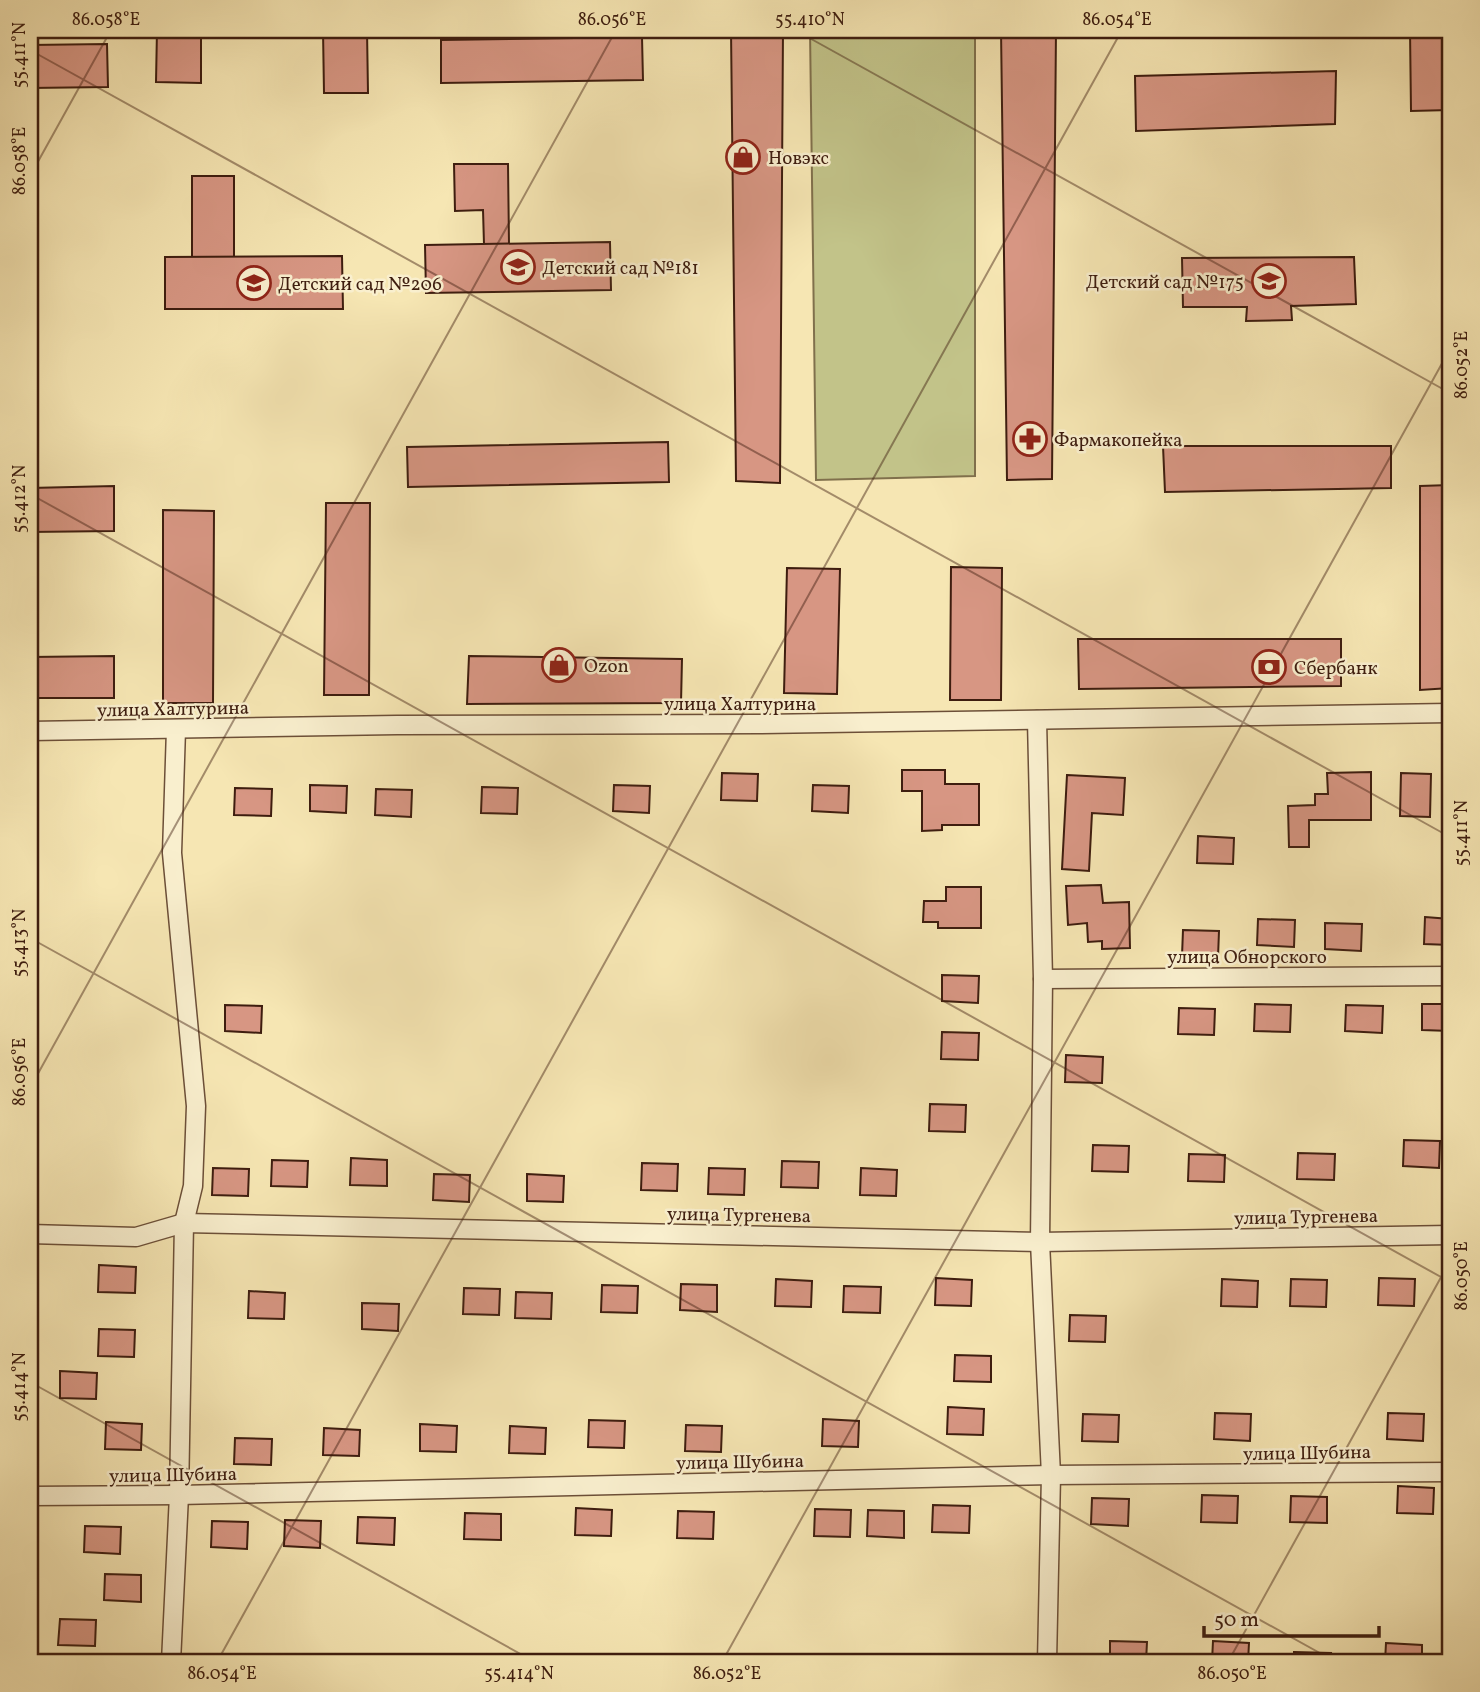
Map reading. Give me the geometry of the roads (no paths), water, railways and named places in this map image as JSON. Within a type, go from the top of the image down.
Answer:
[{"type":"street","name":"улица Халтурина","points":[[30,731],[397,724],[760,724],[1450,713]]},
{"type":"street","points":[[1037,720],[1043,979],[1040,1242],[1051,1475],[1047,1662]]},
{"type":"street","points":[[171,1662],[179,1495],[184,1223],[193,1186],[196,1106],[172,853],[176,729]]},
{"type":"street","name":"улица Обнорского","points":[[1043,979],[1450,976]]},
{"type":"street","name":"улица Тургенева","points":[[30,1234],[136,1237],[184,1223],[1040,1242],[1450,1235]]},
{"type":"street","name":"улица Шубина","points":[[30,1496],[1051,1475],[1450,1472]]},
{"type":"place","name":"Новэкс","points":[[743,157]]},
{"type":"place","name":"Детский сад №181","points":[[518,267]]},
{"type":"place","name":"Детский сад №175","points":[[1269,281]]},
{"type":"place","name":"Детский сад №206","points":[[254,283]]},
{"type":"place","name":"Фармакопейка","points":[[1030,439]]},
{"type":"place","name":"Ozon","points":[[559,665]]},
{"type":"place","name":"Сбербанк","points":[[1269,667]]}]
